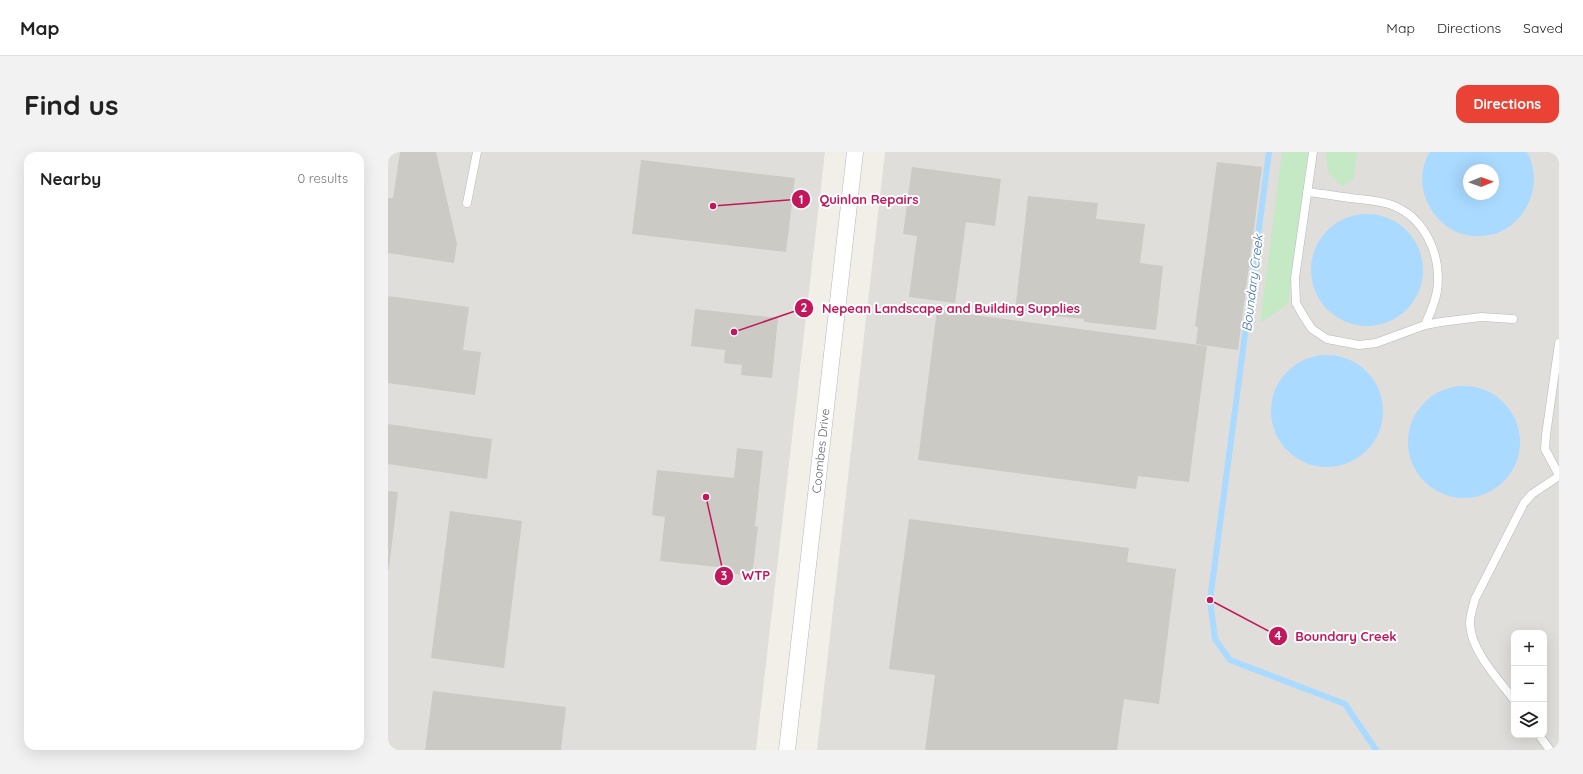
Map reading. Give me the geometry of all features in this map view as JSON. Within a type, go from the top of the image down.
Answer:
[{"type":"street","name":"Coombes Drive","points":[[787,750],[855,152]]},
{"type":"lane","points":[[467,203],[477,152]]},
{"type":"lane","points":[[1313,152],[1295,278],[1296,303],[1312,329],[1327,339],[1359,345],[1376,343],[1425,325],[1481,317],[1513,319]]},
{"type":"lane","points":[[1307,192],[1390,204],[1414,219],[1430,240],[1434,252],[1437,273],[1437,290],[1432,309],[1425,325]]},
{"type":"lane","points":[[1511,696],[1476,650],[1470,624],[1471,612],[1475,599],[1524,503],[1532,494],[1559,475],[1545,449],[1559,343]]},
{"type":"lane","points":[[1541,738],[1550,750]]},
{"type":"shaded area","points":[[388,152],[825,152],[756,750],[388,750]]},
{"type":"shaded area","points":[[885,152],[1559,152],[1559,750],[817,750]]},
{"type":"green space","points":[[1282,152],[1308,152],[1288,304],[1260,323]]},
{"type":"green space","points":[[1326,152],[1357,152],[1354,178],[1342,187],[1328,172]]},
{"type":"water","points":[[1430,152],[1527,152],[1532,163],[1534,175],[1531,198],[1519,218],[1499,233],[1478,236],[1459,233],[1450,229],[1443,223],[1430,208],[1424,193],[1422,181],[1425,163]]},
{"type":"water","points":[[1367,214],[1388,218],[1407,230],[1419,249],[1423,270],[1419,291],[1407,310],[1388,322],[1367,326],[1346,322],[1327,310],[1315,291],[1311,270],[1315,249],[1327,230],[1346,218]]},
{"type":"water","points":[[1327,355],[1348,359],[1367,371],[1379,390],[1383,411],[1379,432],[1367,451],[1348,463],[1327,467],[1306,463],[1287,451],[1275,432],[1271,411],[1275,390],[1287,371],[1306,359]]},
{"type":"water","points":[[1464,386],[1485,390],[1504,402],[1516,421],[1520,442],[1516,463],[1504,482],[1485,494],[1464,498],[1443,494],[1424,482],[1412,463],[1408,442],[1412,421],[1424,402],[1443,390]]},
{"type":"building","points":[[400,152],[436,152],[457,244],[454,263],[388,253],[388,198],[393,198]]},
{"type":"building","points":[[641,160],[795,178],[786,252],[632,234]]},
{"type":"building","points":[[1217,162],[1262,167],[1238,350],[1196,344],[1198,327],[1195,326]]},
{"type":"building","points":[[912,167],[1001,179],[995,226],[966,222],[955,303],[909,297],[917,236],[903,234]]},
{"type":"building","points":[[1028,196],[1098,203],[1096,219],[1145,224],[1140,263],[1163,266],[1156,330],[1084,322],[1084,319],[1015,312]]},
{"type":"building","points":[[388,296],[469,307],[463,350],[481,352],[475,395],[388,383]]},
{"type":"building","points":[[695,309],[778,318],[772,378],[741,375],[742,365],[724,363],[725,350],[691,346]]},
{"type":"building","points":[[937,310],[1207,346],[1189,482],[1138,476],[1136,489],[918,460]]},
{"type":"building","points":[[388,424],[492,439],[487,479],[388,464]]},
{"type":"building","points":[[737,448],[763,451],[755,526],[758,527],[752,576],[726,573],[727,568],[660,561],[665,517],[652,515],[657,470],[734,478]]},
{"type":"building","points":[[388,491],[398,492],[389,569],[388,569]]},
{"type":"building","points":[[450,511],[522,521],[504,668],[431,658]]},
{"type":"building","points":[[909,519],[1129,548],[1127,562],[1176,569],[1159,704],[1124,699],[1117,750],[925,750],[935,675],[889,669]]},
{"type":"building","points":[[433,691],[566,707],[561,750],[425,750]]},
{"type":"waterway","name":"Boundary Creek","points":[[1269,152],[1210,600],[1215,639],[1230,660],[1345,704],[1376,750]]},
{"type":"place","name":"Quinlan Repairs","points":[[713,206]]},
{"type":"place","name":"Nepean Landscape and Building Supplies","points":[[734,332]]},
{"type":"place","name":"WTP","points":[[706,497]]},
{"type":"place","name":"Boundary Creek","points":[[1210,600]]}]
